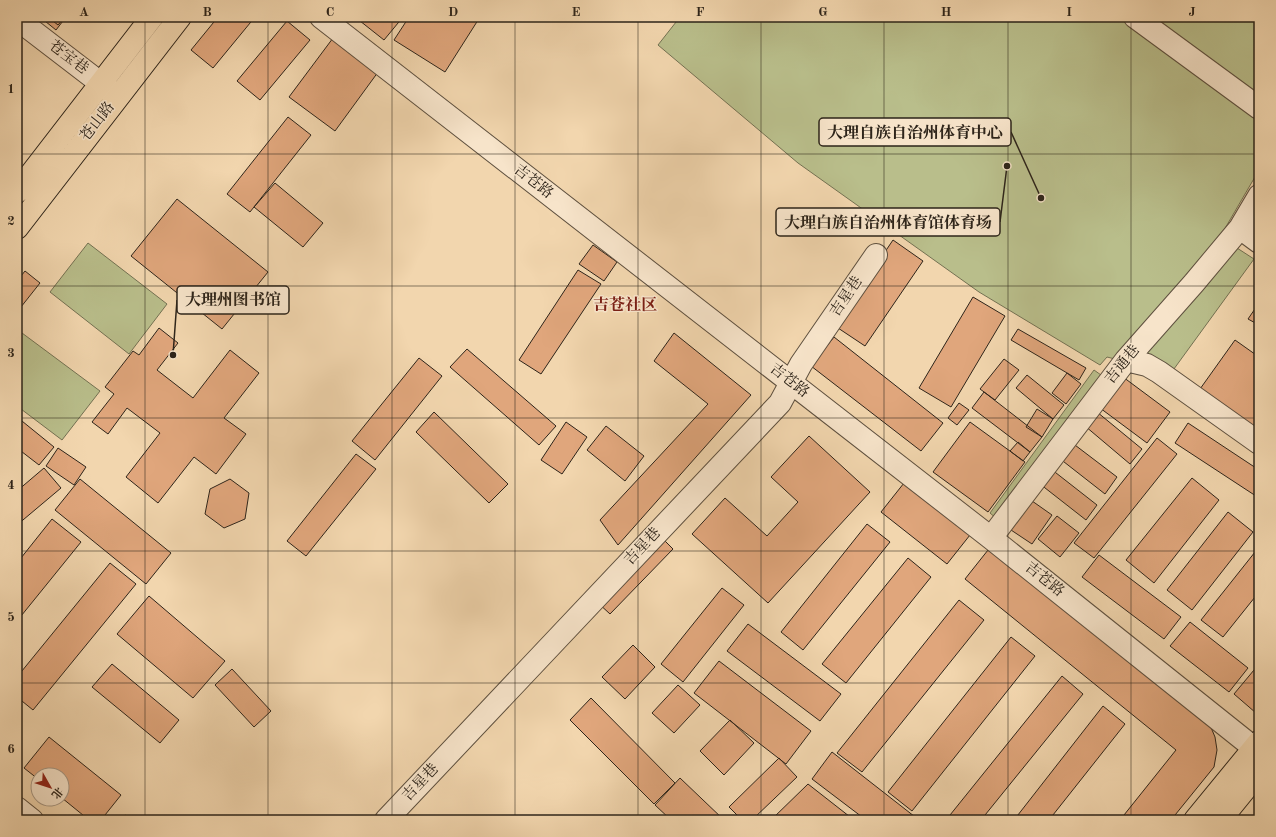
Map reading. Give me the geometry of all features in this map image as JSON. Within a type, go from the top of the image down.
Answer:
[{"type":"main road","name":"苍山路","points":[[17,192],[152,17]]},
{"type":"main road","name":"苍山路","points":[[17,228],[180,17]]},
{"type":"main road","points":[[1195,820],[1258,742]]},
{"type":"main road","points":[[1220,820],[1259,772]]},
{"type":"street","name":"吉苍路","points":[[321,17],[794,377],[995,533],[1258,742]]},
{"type":"street","name":"吉苍路","points":[[342,17],[794,377]]},
{"type":"street","points":[[1135,17],[1259,108]]},
{"type":"street","name":"苍宝巷","points":[[17,19],[118,96]]},
{"type":"street","name":"吉通巷","points":[[995,533],[1126,360],[1240,228],[1259,196]]},
{"type":"street","points":[[1240,228],[1259,242]]},
{"type":"street","name":"吉星巷","points":[[386,820],[780,403],[794,377],[876,255]]},
{"type":"street","points":[[1126,360],[1147,365],[1159,372],[1259,443]]},
{"type":"street","points":[[17,808],[32,820]]},
{"type":"green space","points":[[680,17],[1259,17],[1259,170],[1220,237],[1254,259],[1171,373],[1107,357],[1100,365],[979,292],[798,163],[658,45]]},
{"type":"green space","points":[[88,243],[167,304],[129,354],[50,292]]},
{"type":"green space","points":[[22,333],[100,391],[62,440],[17,406],[17,340]]},
{"type":"green space","points":[[1094,370],[1101,375],[997,519],[990,513]]},
{"type":"building","points":[[40,17],[66,17],[56,30]]},
{"type":"building","points":[[48,17],[65,17],[58,25]]},
{"type":"building","points":[[218,17],[255,17],[213,68],[191,50]]},
{"type":"building","points":[[355,17],[403,17],[384,40]]},
{"type":"building","points":[[409,17],[480,17],[445,72],[394,40]]},
{"type":"building","points":[[287,21],[310,40],[260,100],[237,81]]},
{"type":"building","points":[[336,34],[381,68],[335,131],[289,97]]},
{"type":"building","points":[[288,117],[311,135],[250,212],[227,194]]},
{"type":"building","points":[[275,183],[323,223],[303,247],[254,207]]},
{"type":"building","points":[[177,199],[268,272],[222,329],[131,256]]},
{"type":"building","points":[[893,240],[923,261],[865,346],[835,326]]},
{"type":"building","points":[[593,245],[617,262],[604,281],[579,264]]},
{"type":"building","points":[[578,270],[601,284],[541,374],[519,360]]},
{"type":"building","points":[[25,271],[40,283],[17,312],[17,281]]},
{"type":"building","points":[[973,297],[1005,316],[951,407],[919,388]]},
{"type":"building","points":[[1259,303],[1259,325],[1248,319]]},
{"type":"building","points":[[159,328],[178,343],[157,370],[193,398],[230,350],[259,373],[224,418],[246,434],[216,474],[194,457],[158,503],[126,477],[160,433],[127,408],[108,434],[92,422],[114,394],[105,387],[133,351],[139,355]]},
{"type":"building","points":[[1018,329],[1086,368],[1079,380],[1011,340]]},
{"type":"building","points":[[674,333],[751,395],[618,545],[600,520],[708,404],[654,361]]},
{"type":"building","points":[[834,337],[943,423],[921,451],[811,366]]},
{"type":"building","points":[[1235,340],[1259,357],[1259,430],[1200,389]]},
{"type":"building","points":[[467,349],[556,426],[539,445],[450,367]]},
{"type":"building","points":[[419,358],[442,376],[375,460],[352,441]]},
{"type":"building","points":[[1004,359],[1019,370],[995,400],[980,389]]},
{"type":"building","points":[[1067,373],[1081,384],[1066,404],[1052,393]]},
{"type":"building","points":[[1027,375],[1064,405],[1053,419],[1016,388]]},
{"type":"building","points":[[1123,377],[1170,412],[1147,443],[1100,408]]},
{"type":"building","points":[[984,392],[1042,437],[1030,452],[972,408]]},
{"type":"building","points":[[959,403],[969,410],[957,425],[948,418]]},
{"type":"building","points":[[1037,409],[1053,419],[1042,437],[1026,427]]},
{"type":"building","points":[[434,412],[508,484],[489,503],[416,432]]},
{"type":"building","points":[[1097,412],[1142,449],[1130,464],[1085,426]]},
{"type":"building","points":[[17,417],[54,447],[39,465],[17,448]]},
{"type":"building","points":[[566,422],[587,437],[562,474],[541,460]]},
{"type":"building","points":[[970,422],[1025,462],[988,512],[933,472]]},
{"type":"building","points":[[1188,423],[1259,470],[1259,498],[1175,443]]},
{"type":"building","points":[[606,426],[644,456],[625,481],[587,450]]},
{"type":"building","points":[[809,436],[870,492],[768,603],[692,534],[725,498],[767,536],[798,502],[771,477]]},
{"type":"building","points":[[1157,438],[1177,454],[1094,558],[1074,543]]},
{"type":"building","points":[[1018,442],[1030,452],[1023,461],[1010,451]]},
{"type":"building","points":[[1071,442],[1117,477],[1105,494],[1059,458]]},
{"type":"building","points":[[58,448],[86,467],[74,485],[46,466]]},
{"type":"building","points":[[356,454],[376,469],[306,556],[287,541]]},
{"type":"building","points":[[44,468],[61,488],[17,525],[17,491]]},
{"type":"building","points":[[1051,469],[1097,505],[1086,520],[1040,484]]},
{"type":"building","points":[[1192,478],[1219,500],[1154,583],[1126,560]]},
{"type":"building","points":[[80,479],[171,553],[146,584],[55,510]]},
{"type":"building","points":[[230,479],[249,493],[245,519],[224,528],[205,514],[210,489]]},
{"type":"building","points":[[904,483],[970,535],[947,564],[881,512]]},
{"type":"building","points":[[1025,496],[1052,515],[1032,544],[1005,526]]},
{"type":"building","points":[[1228,512],[1253,532],[1192,610],[1167,590]]},
{"type":"building","points":[[1057,516],[1079,533],[1060,557],[1038,539]]},
{"type":"building","points":[[52,519],[81,542],[17,621],[17,563]]},
{"type":"building","points":[[867,524],[890,542],[803,650],[781,632]]},
{"type":"building","points":[[660,536],[673,549],[610,614],[597,602]]},
{"type":"building","points":[[992,545],[1207,718],[1215,737],[1217,750],[1214,767],[1171,820],[1120,820],[1176,750],[965,579]]},
{"type":"building","points":[[1259,547],[1259,592],[1223,637],[1201,620]]},
{"type":"building","points":[[1099,555],[1181,617],[1164,639],[1082,577]]},
{"type":"building","points":[[908,558],[931,577],[846,683],[822,664]]},
{"type":"building","points":[[110,563],[136,584],[33,710],[17,697],[17,677]]},
{"type":"building","points":[[722,588],[744,605],[683,682],[661,664]]},
{"type":"building","points":[[149,596],[225,661],[193,698],[117,634]]},
{"type":"building","points":[[959,600],[984,620],[862,772],[837,753]]},
{"type":"building","points":[[1190,622],[1248,668],[1229,692],[1170,646]]},
{"type":"building","points":[[748,624],[841,694],[820,721],[727,651]]},
{"type":"building","points":[[1011,637],[1035,656],[912,811],[888,792]]},
{"type":"building","points":[[633,645],[655,667],[625,699],[602,677]]},
{"type":"building","points":[[719,661],[811,731],[786,764],[694,693]]},
{"type":"building","points":[[112,664],[179,720],[160,743],[92,687]]},
{"type":"building","points":[[1259,664],[1259,710],[1256,713],[1234,694]]},
{"type":"building","points":[[232,669],[271,711],[254,727],[215,685]]},
{"type":"building","points":[[1062,676],[1083,694],[981,820],[946,820]]},
{"type":"building","points":[[678,685],[700,705],[674,733],[652,713]]},
{"type":"building","points":[[591,698],[675,783],[654,804],[570,720]]},
{"type":"building","points":[[1103,706],[1125,724],[1049,820],[1014,820]]},
{"type":"building","points":[[730,720],[754,743],[724,775],[700,751]]},
{"type":"building","points":[[49,737],[121,795],[101,820],[89,820],[70,805],[70,767],[30,767],[30,773],[24,768]]},
{"type":"building","points":[[832,752],[919,820],[866,820],[812,779]]},
{"type":"building","points":[[779,758],[797,777],[752,820],[742,820],[729,807]]},
{"type":"building","points":[[680,778],[724,820],[671,820],[655,805]]},
{"type":"building","points":[[808,784],[854,820],[771,820]]},
{"type":"building","points":[[125,815],[132,820],[121,820]]},
{"type":"place","name":"大理白族自治州体育馆体育场","points":[[1007,166]]},
{"type":"place","name":"大理自族自治州体育中心","points":[[1041,198]]},
{"type":"place","name":"大理州图书馆","points":[[173,355]]},
{"type":"district","name":"吉苍社区","points":[[625,306]]}]
